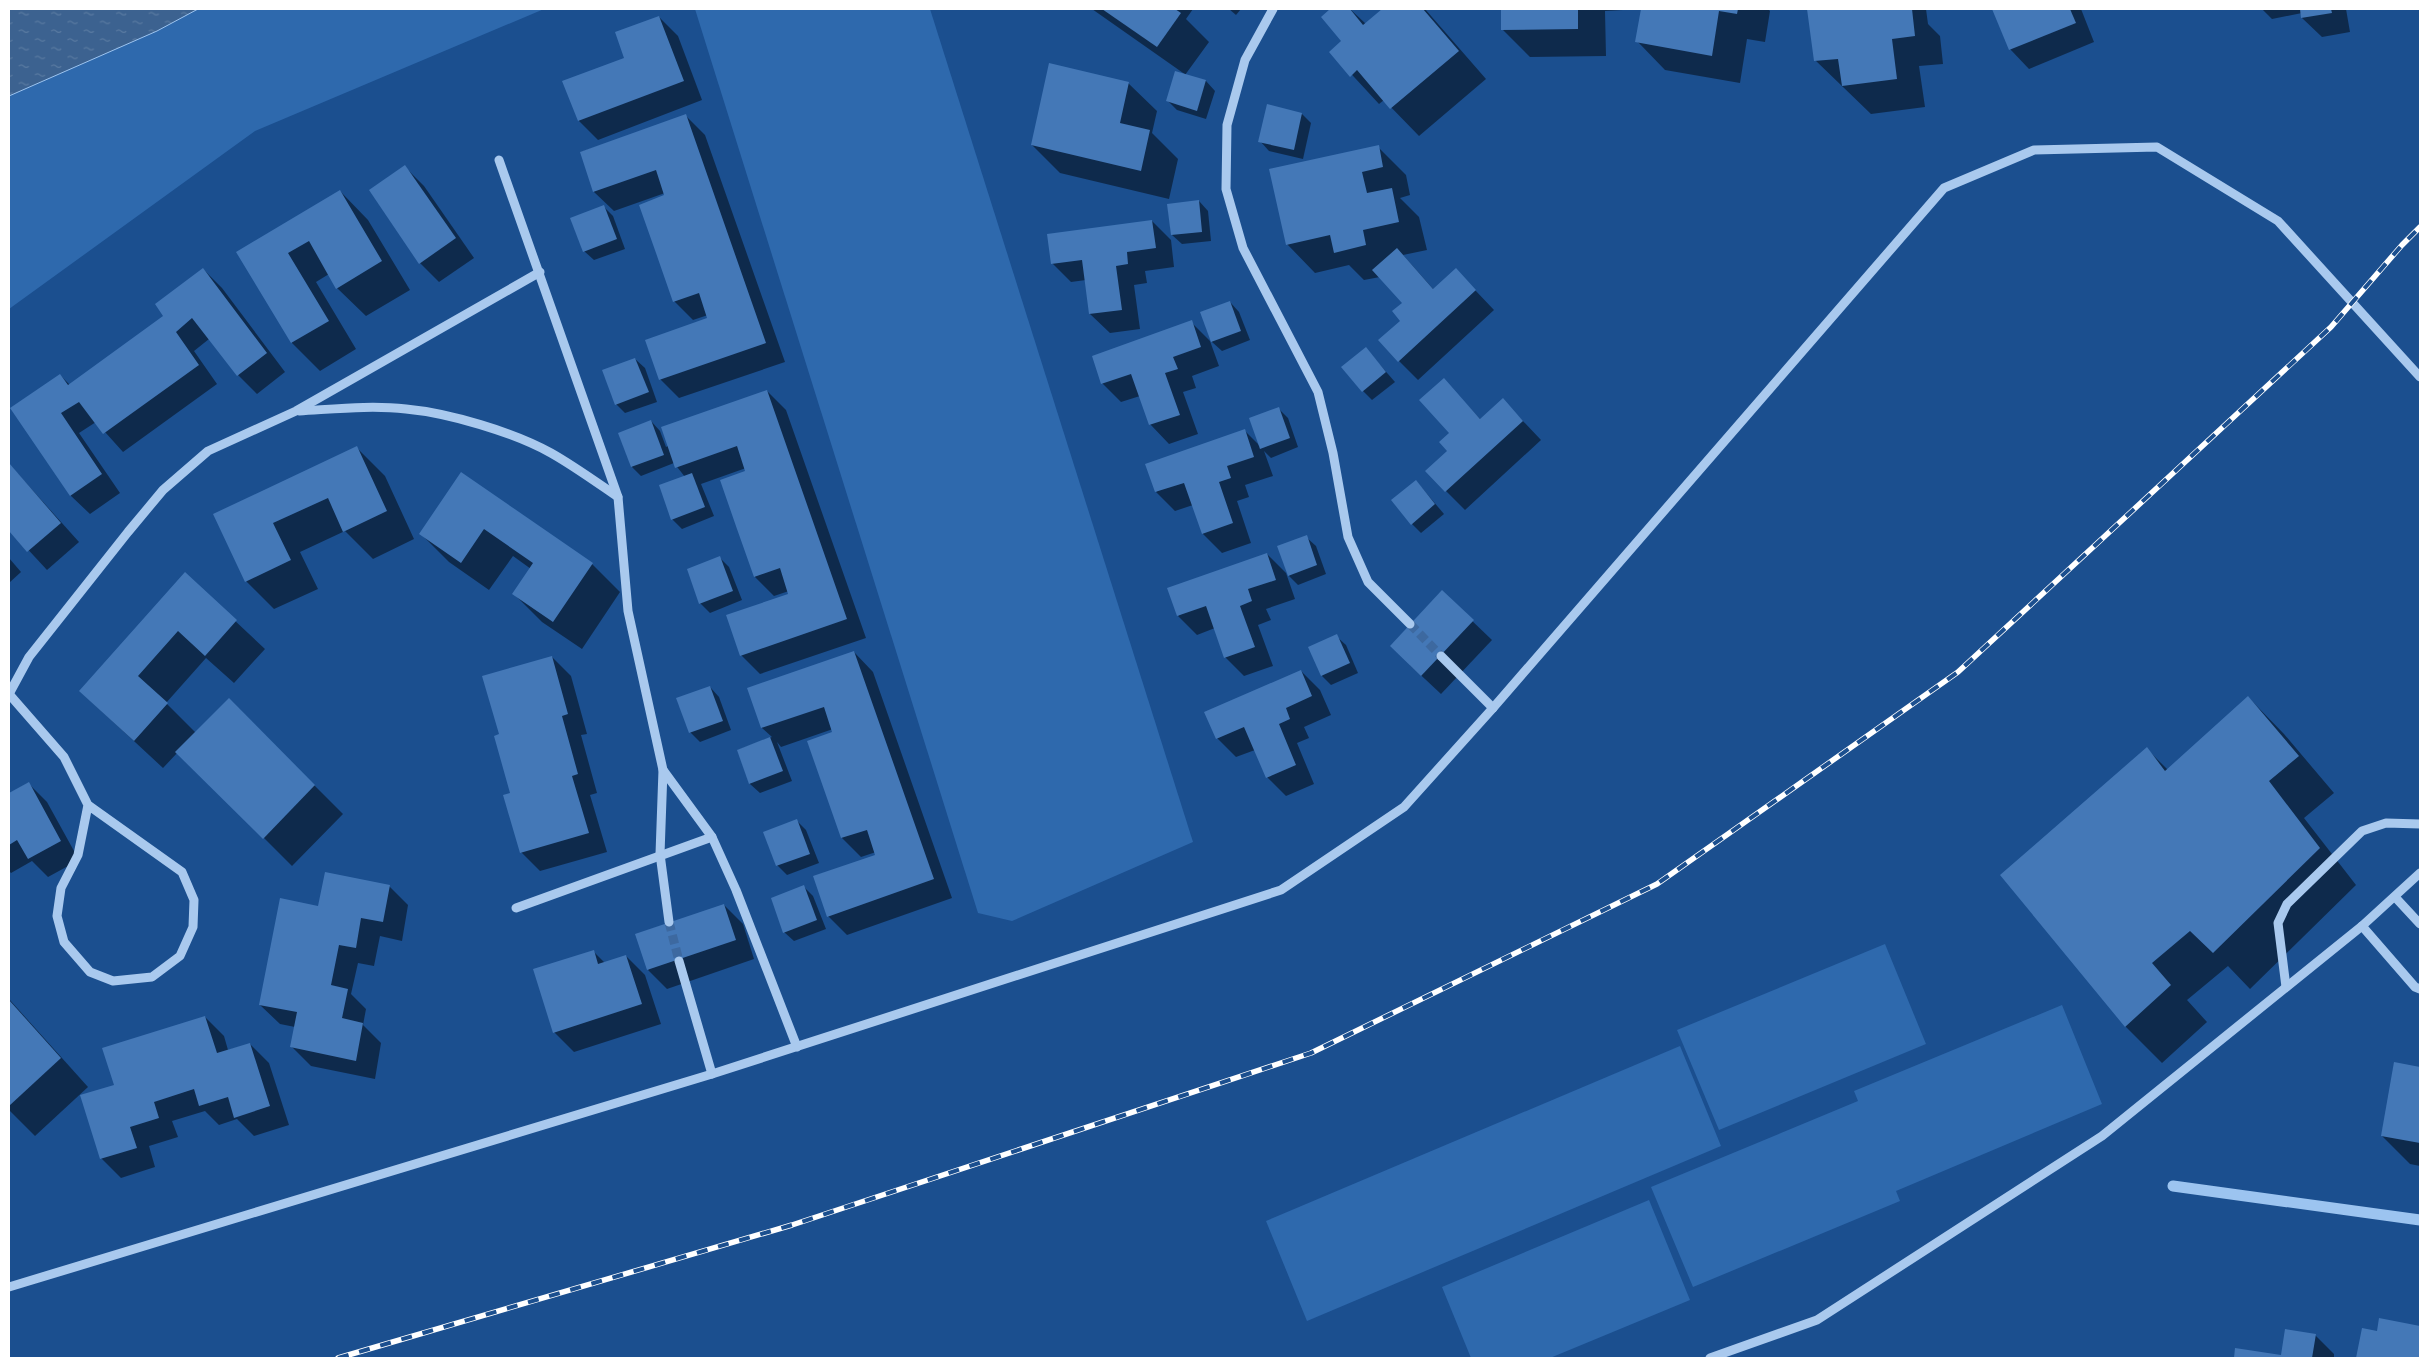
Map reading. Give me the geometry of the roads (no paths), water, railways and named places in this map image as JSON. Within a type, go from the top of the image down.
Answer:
[{"type":"street","points":[[1273,9],[1245,60],[1227,125],[1226,189],[1243,248],[1318,392],[1333,453],[1348,536],[1368,582],[1410,624]]},
{"type":"street","points":[[9,1287],[712,1074],[1281,890],[1404,807],[1493,708],[1944,188],[2034,150],[2157,147],[2278,221],[2420,377]]},
{"type":"street","points":[[499,160],[618,497],[628,611],[663,770],[660,854],[669,922]]},
{"type":"street","points":[[88,805],[78,855],[61,888],[57,916],[64,942],[90,972],[113,981],[152,977],[180,956],[193,926],[194,900],[182,872],[88,805],[64,757],[9,694],[29,657],[163,490],[208,451],[296,411],[540,272]]},
{"type":"street","points":[[296,411],[374,407],[407,409],[460,420],[513,436],[551,453],[618,497]]},
{"type":"street","points":[[1441,656],[1493,708]]},
{"type":"street","points":[[663,770],[712,837],[736,890],[797,1047]]},
{"type":"street","points":[[2286,987],[2278,923],[2287,904],[2362,831],[2386,823],[2420,824]]},
{"type":"street","points":[[516,908],[660,854],[712,837]]},
{"type":"street","points":[[1710,1358],[1817,1320],[2102,1136],[2362,926],[2420,873]]},
{"type":"street","points":[[2395,897],[2420,924]]},
{"type":"street","points":[[2362,926],[2415,987],[2420,989]]},
{"type":"street","points":[[679,961],[712,1074]]},
{"type":"water","points":[[9,9],[198,9],[157,31],[9,96]]},
{"type":"waterway","points":[[2173,1186],[2420,1220]]},
{"type":"tunnel","points":[[1410,624],[1441,656]]},
{"type":"tunnel","points":[[669,922],[679,961]]},
{"type":"railway","points":[[338,1358],[792,1225],[1311,1053],[1657,884],[1958,672],[2331,327],[2420,227]]}]
